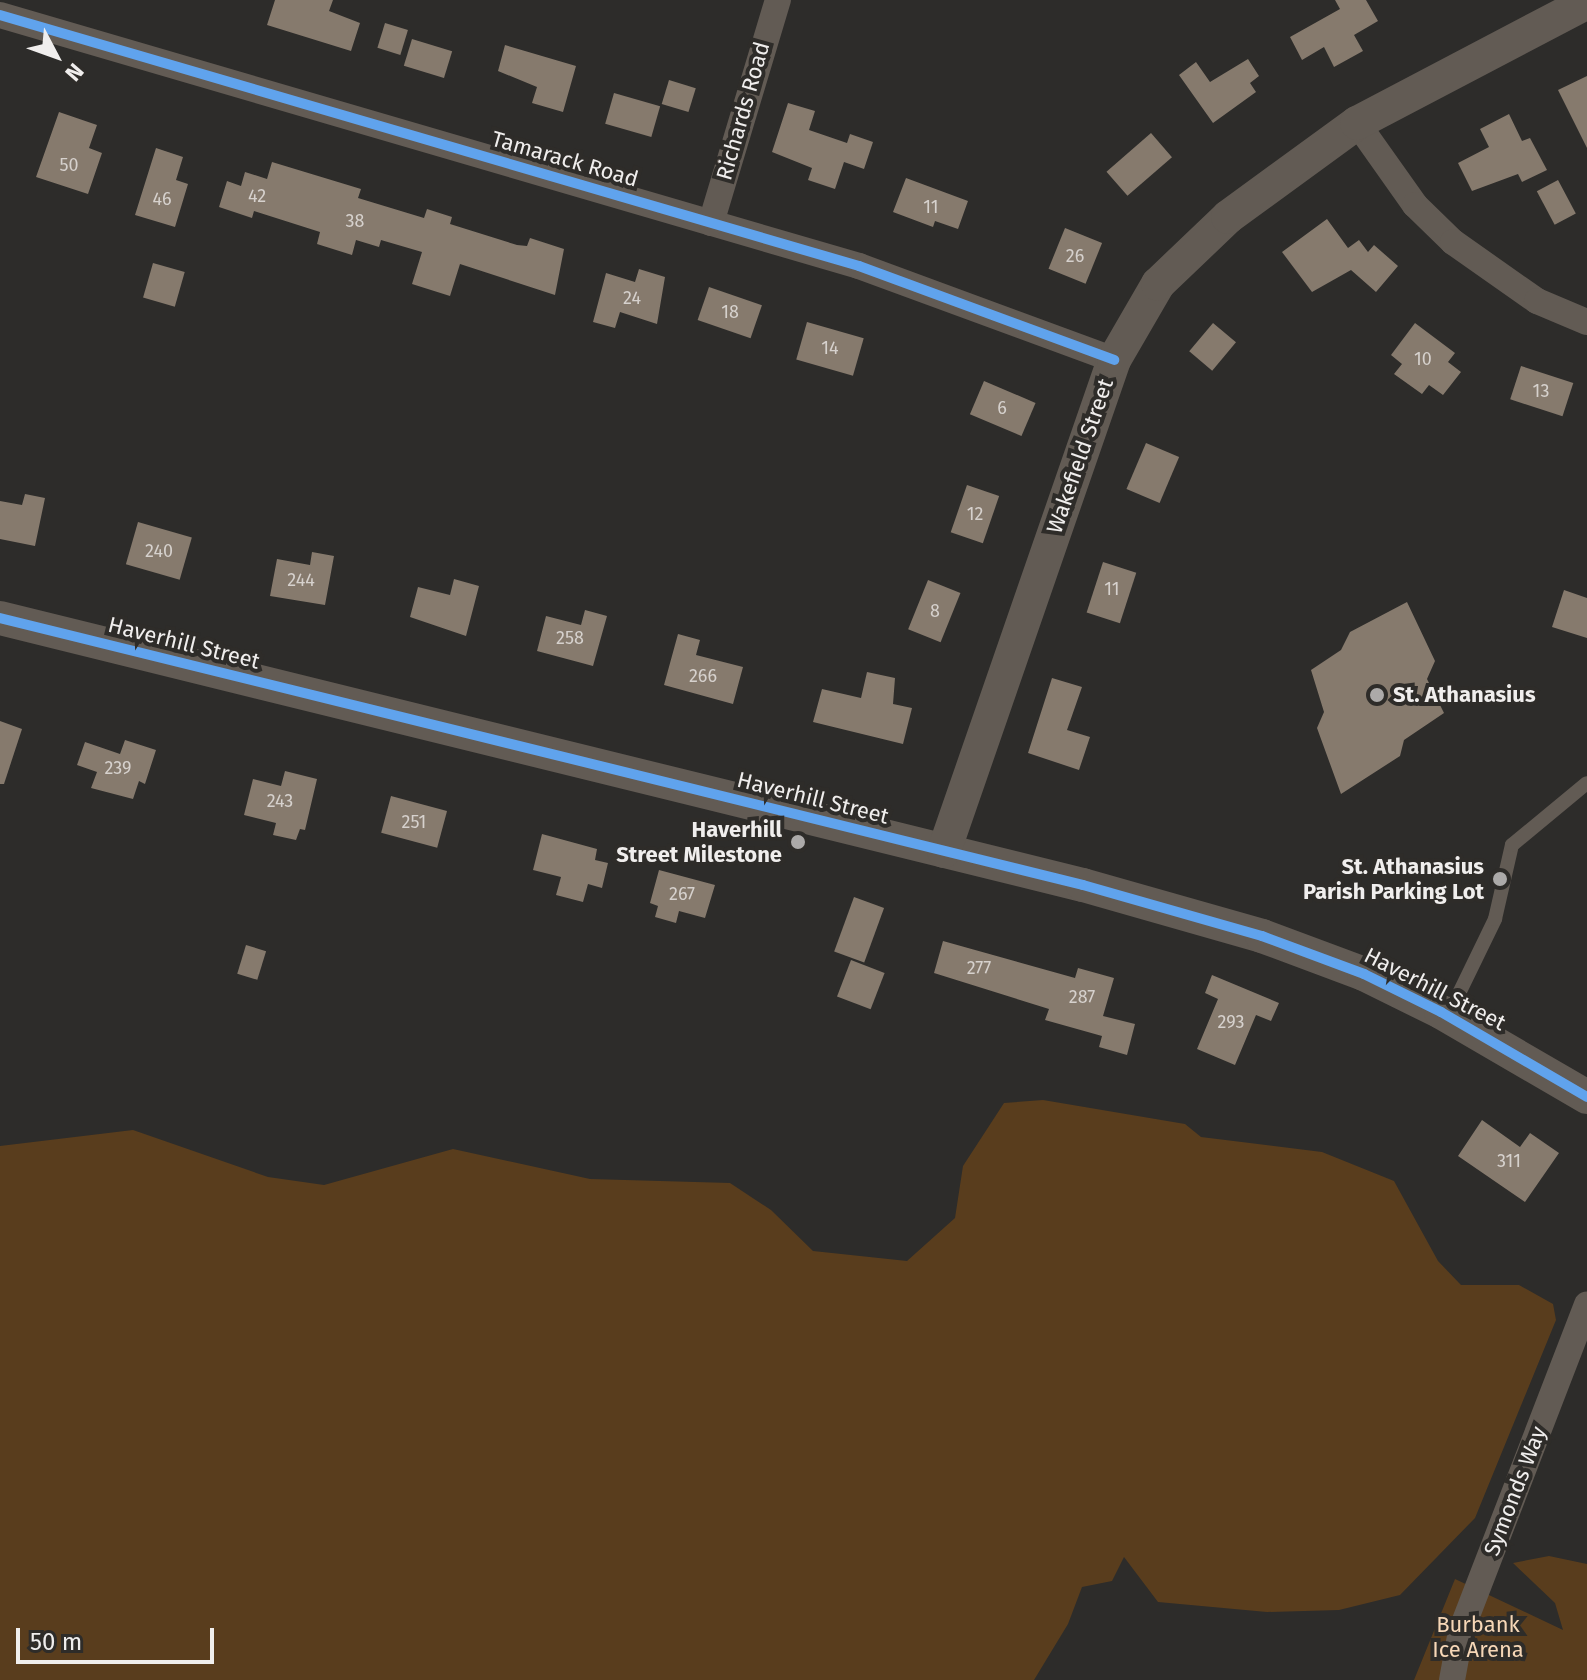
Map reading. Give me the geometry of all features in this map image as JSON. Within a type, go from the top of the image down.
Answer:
[{"type":"street","name":"Richards Road","points":[[711,223],[778,0]]},
{"type":"street","name":"Wakefield Street","points":[[944,851],[1114,360],[1149,296],[1187,252],[1289,168],[1357,123],[1587,2]]},
{"type":"street","name":"Tamarack Road","points":[[0,15],[859,266],[1114,360]]},
{"type":"street","points":[[1357,123],[1400,186],[1453,242],[1537,301],[1587,322]]},
{"type":"street","name":"Haverhill Street","points":[[0,618],[944,851],[1273,940],[1364,974],[1448,1016],[1587,1097]]},
{"type":"street","name":"Symonds Way","points":[[1451,1679],[1461,1631],[1587,1304]]},
{"type":"lane","points":[[1448,1016],[1495,919],[1512,845],[1587,783]]},
{"type":"green space","points":[[1043,1100],[1185,1124],[1201,1137],[1322,1152],[1394,1181],[1438,1261],[1461,1285],[1519,1285],[1553,1304],[1556,1320],[1475,1518],[1400,1595],[1339,1610],[1267,1612],[1158,1602],[1124,1557],[1112,1581],[1082,1587],[1068,1624],[1034,1680],[0,1680],[0,1146],[133,1130],[268,1177],[324,1185],[453,1149],[590,1179],[730,1183],[771,1210],[813,1251],[907,1261],[955,1218],[963,1166],[1004,1103]]},
{"type":"green space","name":"Burbank Ice Arena","points":[[1549,1556],[1587,1564],[1587,1680],[1414,1680],[1455,1579],[1563,1630],[1555,1603],[1513,1563]]},
{"type":"building","points":[[275,0],[333,0],[329,11],[360,23],[351,51],[267,25]]},
{"type":"building","points":[[1335,0],[1366,0],[1378,21],[1354,35],[1363,51],[1334,67],[1324,47],[1302,60],[1290,37],[1340,9]]},
{"type":"building","points":[[385,23],[408,30],[400,55],[377,48]]},
{"type":"building","points":[[412,39],[452,51],[444,78],[404,66]]},
{"type":"building","points":[[505,45],[576,66],[563,112],[532,103],[537,87],[498,71]]},
{"type":"building","points":[[1248,59],[1259,76],[1250,83],[1256,92],[1213,123],[1179,75],[1196,62],[1210,82]]},
{"type":"building","points":[[1587,76],[1587,148],[1558,90]]},
{"type":"building","points":[[669,80],[696,88],[688,112],[662,104]]},
{"type":"building","points":[[614,93],[660,106],[651,137],[605,124]]},
{"type":"building","points":[[788,103],[815,111],[809,130],[847,143],[850,134],[873,142],[864,169],[844,162],[835,189],[808,180],[812,168],[772,152]]},
{"type":"building","points":[[59,112],[97,125],[89,148],[102,153],[88,194],[36,177]]},
{"type":"building","points":[[1509,114],[1522,141],[1530,138],[1547,170],[1522,182],[1518,174],[1472,191],[1458,163],[1489,147],[1480,129]]},
{"type":"building","points":[[1151,133],[1172,157],[1127,196],[1106,172]]},
{"type":"building","points":[[156,148],[183,157],[176,180],[188,184],[175,227],[135,215]]},
{"type":"building","points":[[272,162],[361,189],[358,198],[424,218],[427,209],[452,217],[450,224],[517,245],[527,246],[530,238],[564,249],[555,295],[460,264],[450,296],[412,284],[422,252],[381,240],[379,247],[356,240],[352,255],[317,244],[320,232],[254,211],[252,218],[219,207],[227,181],[241,186],[245,172],[267,179]]},
{"type":"building","points":[[906,178],[968,201],[958,229],[935,221],[933,227],[893,212]]},
{"type":"building","points":[[1558,180],[1576,214],[1555,225],[1537,191]]},
{"type":"building","points":[[1327,219],[1348,248],[1359,240],[1368,252],[1374,245],[1398,266],[1376,292],[1351,270],[1312,292],[1282,252]]},
{"type":"building","points":[[1065,228],[1102,243],[1086,284],[1049,269]]},
{"type":"building","points":[[153,263],[185,272],[175,307],[143,298]]},
{"type":"building","points":[[639,269],[665,277],[657,324],[620,312],[615,328],[593,322],[606,273],[635,282]]},
{"type":"building","points":[[709,287],[762,305],[751,338],[698,320]]},
{"type":"building","points":[[807,322],[864,338],[853,376],[796,359]]},
{"type":"building","points":[[1213,323],[1236,342],[1212,371],[1189,351]]},
{"type":"building","points":[[1415,323],[1455,353],[1448,362],[1461,372],[1443,395],[1429,385],[1422,394],[1394,374],[1402,364],[1391,355]]},
{"type":"building","points":[[1521,366],[1573,383],[1562,416],[1510,399]]},
{"type":"building","points":[[984,381],[1036,403],[1021,436],[970,414]]},
{"type":"building","points":[[1146,443],[1179,457],[1160,503],[1126,489]]},
{"type":"building","points":[[967,485],[999,496],[983,543],[951,532]]},
{"type":"building","points":[[25,494],[45,498],[35,546],[0,539],[0,501],[22,505]]},
{"type":"building","points":[[138,522],[192,537],[180,580],[126,564]]},
{"type":"building","points":[[312,552],[334,556],[325,605],[270,596],[277,559],[310,565]]},
{"type":"building","points":[[1103,562],[1136,573],[1120,623],[1087,612]]},
{"type":"building","points":[[454,579],[479,586],[466,636],[410,617],[418,587],[450,595]]},
{"type":"building","points":[[928,580],[960,593],[941,642],[908,629]]},
{"type":"building","points":[[1564,590],[1587,598],[1587,638],[1552,627]]},
{"type":"building","name":"St. Athanasius","points":[[1407,602],[1435,661],[1427,679],[1444,713],[1404,740],[1400,756],[1341,794],[1317,728],[1324,712],[1311,670],[1341,650],[1350,632]]},
{"type":"building","points":[[585,610],[607,616],[593,666],[537,651],[546,616],[581,625]]},
{"type":"building","points":[[678,634],[700,640],[696,655],[743,667],[733,704],[664,685]]},
{"type":"building","points":[[867,672],[895,678],[893,704],[912,708],[903,744],[813,722],[822,689],[861,698]]},
{"type":"building","points":[[1052,678],[1082,687],[1067,730],[1090,737],[1079,770],[1028,753]]},
{"type":"building","points":[[0,721],[22,729],[4,784],[0,784]]},
{"type":"building","points":[[125,740],[156,750],[145,784],[139,781],[133,799],[91,788],[97,772],[77,765],[85,742],[120,754]]},
{"type":"building","points":[[285,771],[317,779],[305,830],[300,829],[296,840],[273,835],[276,823],[244,815],[253,779],[281,786]]},
{"type":"building","points":[[391,796],[447,811],[437,848],[381,833]]},
{"type":"building","points":[[542,834],[597,849],[595,860],[608,863],[602,888],[588,884],[583,902],[556,895],[561,877],[533,870]]},
{"type":"building","points":[[659,870],[715,885],[705,918],[679,911],[676,923],[655,917],[658,906],[650,903]]},
{"type":"building","points":[[854,897],[884,908],[864,962],[834,952]]},
{"type":"building","points":[[943,941],[1075,978],[1078,968],[1114,978],[1103,1016],[1135,1024],[1127,1055],[1099,1047],[1102,1036],[1045,1020],[1049,1009],[934,973]]},
{"type":"building","points":[[246,945],[266,951],[257,980],[237,974]]},
{"type":"building","points":[[851,960],[885,973],[871,1009],[837,996]]},
{"type":"building","points":[[1212,975],[1279,1003],[1271,1021],[1256,1015],[1235,1065],[1197,1049],[1218,999],[1205,993]]},
{"type":"building","points":[[1482,1120],[1520,1147],[1530,1133],[1559,1153],[1525,1202],[1458,1156]]},
{"type":"cycle path","points":[[0,15],[859,266],[1114,360]]},
{"type":"cycle path","points":[[0,618],[1083,885],[1262,936],[1364,974],[1441,1012],[1587,1097]]},
{"type":"place","name":"St. Athanasius","points":[[1377,695]]},
{"type":"place","name":"Haverhill Street Milestone","points":[[798,842]]},
{"type":"place","name":"St. Athanasius Parish Parking Lot","points":[[1500,879]]}]
